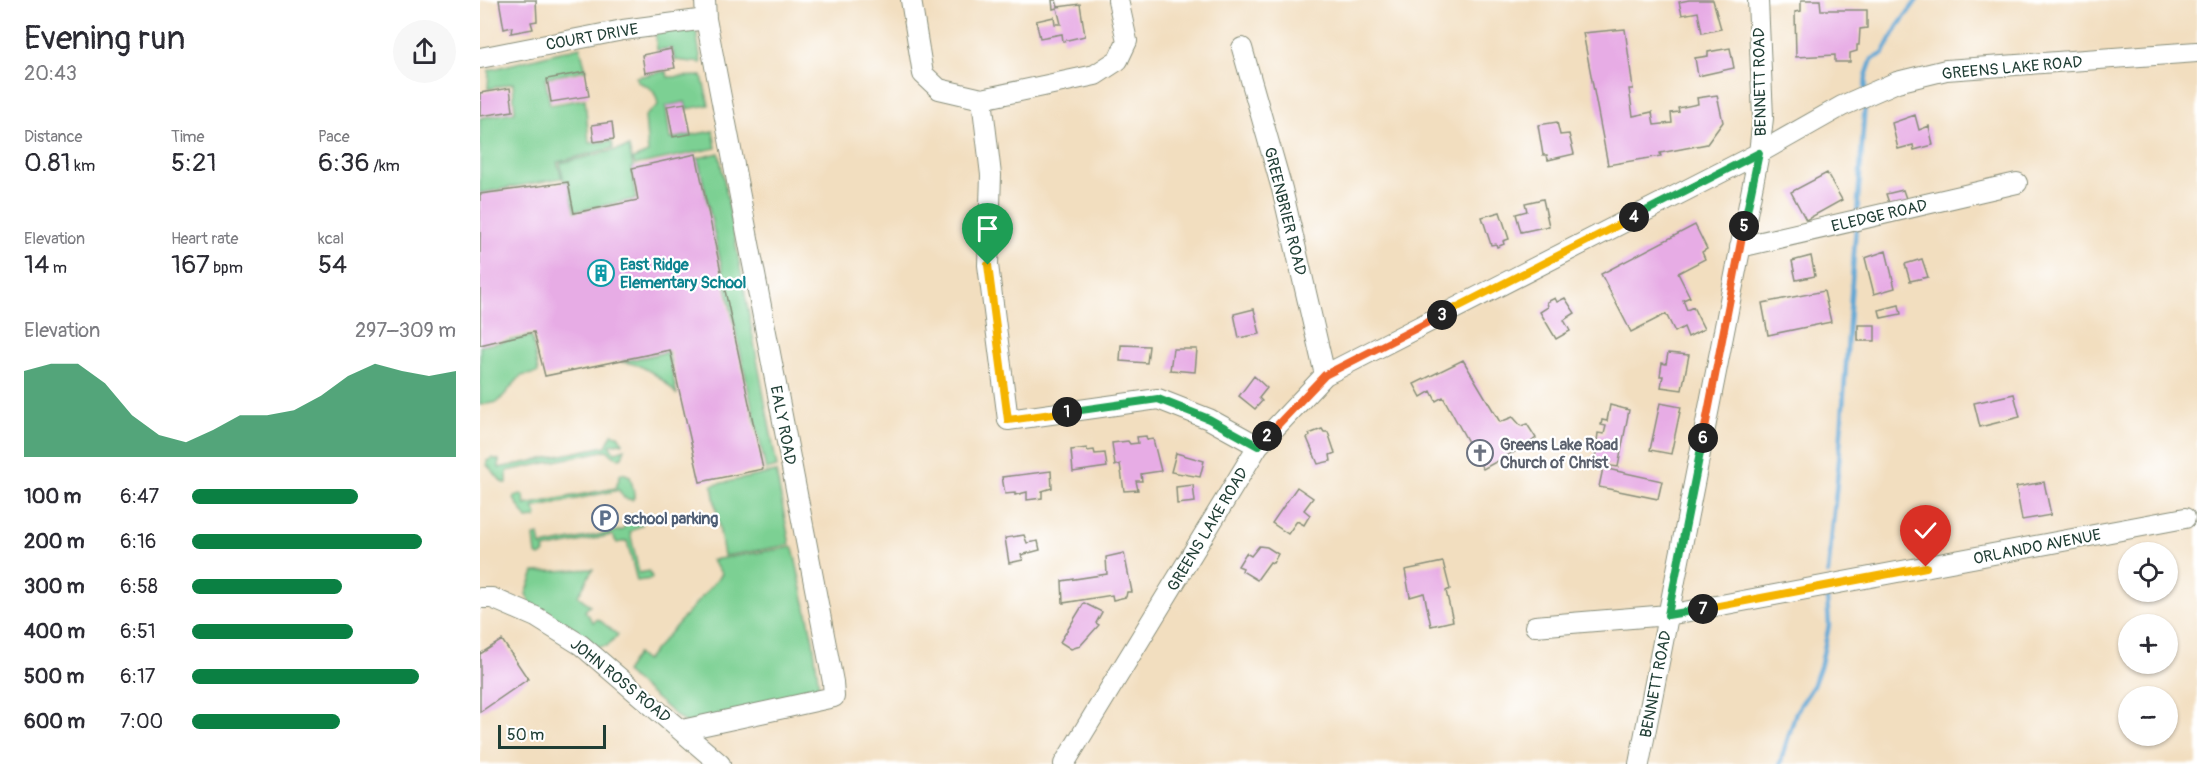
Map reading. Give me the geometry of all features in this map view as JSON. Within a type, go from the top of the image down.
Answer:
[{"type":"street","points":[[910,0],[923,74],[939,89],[982,99],[1095,75],[1118,60],[1127,41],[1118,0]]},
{"type":"street","name":"BENNETT ROAD","points":[[1639,764],[1759,153],[1763,118],[1758,0]]},
{"type":"street","name":"COURT DRIVE","points":[[480,58],[623,30],[705,10]]},
{"type":"street","name":"EALY ROAD","points":[[682,730],[834,697],[705,10]]},
{"type":"street","name":"GREENBRIER ROAD","points":[[1242,48],[1282,189],[1325,375]]},
{"type":"street","name":"GREENS LAKE ROAD","points":[[1064,764],[1258,446],[1325,375],[1759,153],[1842,106],[1897,82],[1946,70],[2197,52]]},
{"type":"street","points":[[982,99],[991,175],[988,265],[1008,420],[1158,399],[1209,419],[1258,446]]},
{"type":"street","name":"ELEDGE ROAD","points":[[1740,248],[2017,183]]},
{"type":"street","name":"ORLANDO AVENUE","points":[[1535,626],[1668,615],[2185,518]]},
{"type":"street","name":"JOHN ROSS ROAD","points":[[480,598],[492,598],[536,617],[581,645],[720,764]]},
{"type":"green space","points":[[655,30],[696,30],[701,63],[675,60],[672,48],[657,50]]},
{"type":"green space","points":[[580,47],[586,70],[545,78],[550,105],[585,99],[589,143],[612,141],[613,148],[557,162],[562,178],[480,193],[480,118],[515,112],[513,83],[488,89],[489,70]]},
{"type":"green space","points":[[666,71],[668,77],[702,76],[709,105],[687,109],[685,102],[666,106],[670,139],[713,131],[716,148],[635,165],[633,159],[648,153],[645,116],[658,105],[652,90],[638,82],[636,77]]},
{"type":"green space","points":[[629,147],[636,199],[575,211],[568,181],[564,182],[560,163]]},
{"type":"green space","points":[[719,153],[777,467],[766,470],[698,158]]},
{"type":"green space","points":[[532,336],[538,373],[521,376],[498,402],[480,405],[480,346]]},
{"type":"green space","points":[[668,352],[677,395],[652,372],[637,365],[621,362]]},
{"type":"green space","points":[[612,434],[618,435],[623,443],[612,444],[610,446],[612,450],[616,452],[625,449],[620,458],[607,450],[507,471],[507,483],[503,483],[487,465],[487,461],[492,458],[499,460],[499,468],[606,446]]},
{"type":"green space","points":[[776,472],[790,545],[724,556],[712,485]]},
{"type":"green space","points":[[623,473],[630,476],[635,496],[632,500],[624,498],[619,490],[533,508],[537,515],[535,518],[527,519],[514,499],[514,496],[521,494],[524,496],[525,505],[616,488],[620,475]]},
{"type":"green space","points":[[630,516],[638,516],[642,525],[630,532],[639,573],[649,571],[651,579],[637,581],[627,541],[617,543],[612,535],[544,549],[545,553],[540,556],[536,554],[534,536],[539,535],[541,546],[623,530]]},
{"type":"green space","points":[[793,547],[813,641],[819,687],[817,692],[686,724],[625,672],[637,654],[645,661],[722,574],[711,560]]},
{"type":"green space","points":[[593,569],[578,596],[590,605],[585,611],[593,622],[598,619],[618,635],[607,646],[594,647],[531,604],[526,594],[534,572]]},
{"type":"building","points":[[499,0],[536,0],[537,21],[531,22],[533,29],[511,33],[512,27],[504,29]]},
{"type":"building","points":[[1052,0],[1056,0],[1058,7],[1080,4],[1085,36],[1063,41],[1062,34],[1040,38],[1036,21],[1054,17],[1055,24],[1061,24],[1057,8],[1053,9]]},
{"type":"building","points":[[1713,0],[1721,29],[1702,33],[1698,12],[1682,15],[1679,2]]},
{"type":"building","points":[[1801,0],[1820,0],[1821,10],[1867,10],[1867,28],[1860,29],[1859,45],[1857,45],[1857,51],[1850,53],[1850,62],[1835,62],[1835,55],[1796,57],[1795,12],[1801,11]]},
{"type":"building","points":[[1625,29],[1633,89],[1629,89],[1633,116],[1652,112],[1654,125],[1672,123],[1671,113],[1679,112],[1678,108],[1698,104],[1697,98],[1717,95],[1723,122],[1707,144],[1660,153],[1661,156],[1608,165],[1583,33]]},
{"type":"building","points":[[1730,48],[1734,68],[1698,76],[1695,58],[1708,56],[1708,52]]},
{"type":"building","points":[[671,49],[675,68],[645,73],[642,55]]},
{"type":"building","points":[[585,72],[589,96],[551,102],[547,79]]},
{"type":"building","points":[[510,88],[513,111],[480,116],[480,93]]},
{"type":"building","points":[[685,103],[691,134],[673,137],[667,106]]},
{"type":"building","points":[[1915,115],[1919,130],[1929,126],[1933,145],[1914,150],[1913,145],[1898,149],[1892,123]]},
{"type":"building","points":[[612,122],[614,139],[594,142],[592,125]]},
{"type":"building","points":[[1557,122],[1560,135],[1569,134],[1574,154],[1548,160],[1547,155],[1543,155],[1538,125]]},
{"type":"building","name":"East Ridge Elementary School","points":[[696,154],[763,469],[700,482],[670,350],[545,376],[534,332],[480,345],[480,194],[568,182],[574,213],[638,200],[632,168]]},
{"type":"building","points":[[1827,173],[1842,200],[1806,220],[1791,192]]},
{"type":"building","points":[[1903,190],[1908,204],[1891,209],[1886,194]]},
{"type":"building","points":[[1543,199],[1549,226],[1521,232],[1516,214],[1527,211],[1525,203]]},
{"type":"building","points":[[1500,212],[1509,239],[1497,247],[1496,244],[1491,245],[1482,217]]},
{"type":"building","points":[[1695,225],[1707,249],[1702,252],[1705,259],[1678,273],[1690,297],[1683,300],[1687,310],[1693,307],[1704,329],[1688,337],[1684,327],[1675,332],[1666,314],[1631,332],[1601,274]]},
{"type":"building","points":[[1886,251],[1895,288],[1874,294],[1865,258]]},
{"type":"building","points":[[1811,256],[1815,276],[1796,280],[1792,261]]},
{"type":"building","points":[[1922,259],[1928,277],[1910,281],[1905,264]]},
{"type":"building","points":[[1824,291],[1831,322],[1768,335],[1762,303]]},
{"type":"building","points":[[1555,298],[1557,302],[1565,298],[1575,313],[1564,320],[1570,331],[1556,339],[1540,312],[1548,307],[1547,302]]},
{"type":"building","points":[[1899,305],[1901,314],[1881,318],[1879,310]]},
{"type":"building","points":[[1254,309],[1260,334],[1239,338],[1234,314]]},
{"type":"building","points":[[1858,325],[1875,325],[1875,341],[1858,341]]},
{"type":"building","points":[[1121,345],[1149,346],[1147,363],[1120,361]]},
{"type":"building","points":[[1173,349],[1197,349],[1195,372],[1170,370]]},
{"type":"building","points":[[1668,353],[1689,355],[1682,390],[1661,387],[1662,363],[1666,364]]},
{"type":"building","points":[[1463,360],[1500,422],[1513,417],[1521,426],[1527,424],[1536,438],[1483,469],[1443,397],[1436,401],[1431,391],[1421,397],[1414,384]]},
{"type":"building","points":[[1254,376],[1267,388],[1259,398],[1262,401],[1255,409],[1239,396]]},
{"type":"building","points":[[2014,394],[2020,417],[1980,427],[1974,403]]},
{"type":"building","points":[[1660,403],[1681,407],[1671,454],[1650,450]]},
{"type":"building","points":[[1610,405],[1629,410],[1618,467],[1598,464],[1599,459],[1595,458],[1596,449],[1601,449],[1602,442],[1597,441],[1598,433],[1604,434],[1606,426],[1601,425],[1602,420],[1607,421]]},
{"type":"building","points":[[1322,429],[1328,432],[1335,453],[1330,455],[1331,461],[1318,464],[1307,438],[1309,434]]},
{"type":"building","points":[[1146,436],[1147,440],[1153,439],[1161,471],[1141,474],[1142,481],[1136,481],[1138,490],[1124,491],[1120,464],[1115,466],[1112,443],[1128,441],[1130,444],[1138,443],[1137,437]]},
{"type":"building","points":[[1087,448],[1087,451],[1094,450],[1095,454],[1105,453],[1107,467],[1073,472],[1071,450]]},
{"type":"building","points":[[1176,453],[1204,461],[1200,477],[1171,472]]},
{"type":"building","points":[[1603,468],[1662,481],[1658,499],[1599,487]]},
{"type":"building","points":[[1051,471],[1052,488],[1042,491],[1042,498],[1027,500],[1027,492],[1015,495],[1015,493],[1005,494],[1002,477]]},
{"type":"building","points":[[2044,482],[2051,515],[2022,520],[2016,487]]},
{"type":"building","points":[[1193,485],[1195,502],[1177,504],[1176,487]]},
{"type":"building","points":[[1297,487],[1313,498],[1304,510],[1310,515],[1304,525],[1297,521],[1288,534],[1272,523]]},
{"type":"building","points":[[1024,535],[1027,543],[1038,541],[1040,550],[1021,555],[1023,560],[1009,563],[1005,538]]},
{"type":"building","points":[[1259,546],[1267,547],[1278,554],[1257,580],[1238,566],[1246,553],[1251,556]]},
{"type":"building","points":[[1124,553],[1132,592],[1127,592],[1126,597],[1113,600],[1112,595],[1063,603],[1062,581],[1107,574],[1106,557]]},
{"type":"building","points":[[1443,562],[1450,589],[1446,591],[1453,621],[1431,626],[1424,593],[1410,597],[1405,570]]},
{"type":"building","points":[[1084,603],[1102,612],[1096,623],[1099,625],[1080,646],[1071,649],[1060,642]]},
{"type":"building","points":[[502,640],[528,679],[480,712],[480,654]]},
{"type":"waterway","points":[[1865,89],[1866,76],[1872,59],[1883,54],[1898,26],[1917,0]]},
{"type":"waterway","points":[[1857,215],[1865,103]]},
{"type":"waterway","points":[[1828,573],[1839,461],[1856,226]]},
{"type":"waterway","points":[[1780,764],[1796,712],[1813,686],[1821,664],[1829,625],[1827,598]]},
{"type":"place","name":"East Ridge Elementary School","points":[[601,273]]},
{"type":"place","name":"Greens Lake Road Church of Christ","points":[[1480,453]]},
{"type":"place","name":"school parking","points":[[605,518]]},
{"type":"route","points":[[988,265],[1008,420],[1158,399],[1209,419],[1258,446],[1325,375],[1759,153],[1668,615],[1926,567]]}]
